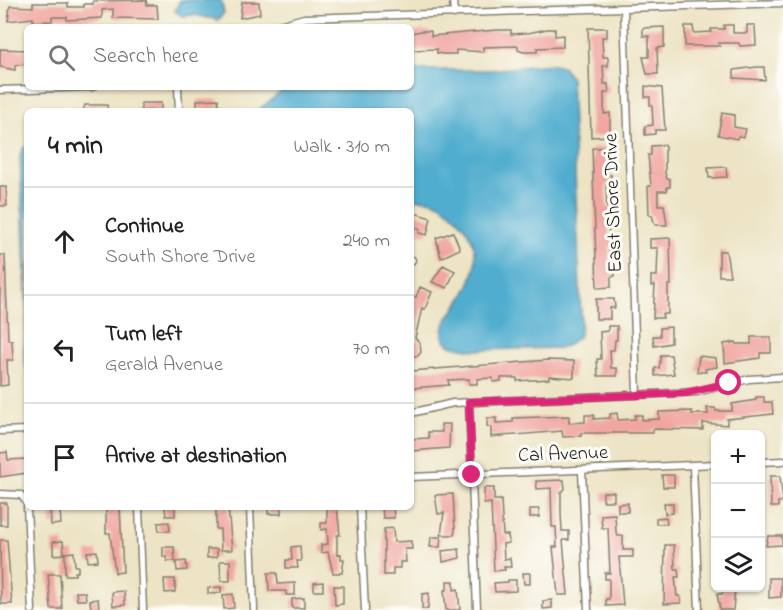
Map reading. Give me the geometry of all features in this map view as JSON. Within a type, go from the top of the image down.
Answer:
[{"type":"street","points":[[453,0],[454,14]]},
{"type":"street","points":[[283,24],[304,18],[783,3]]},
{"type":"street","name":"East Shore Drive","points":[[624,9],[637,394]]},
{"type":"street","points":[[0,90],[24,89]]},
{"type":"street","points":[[178,90],[179,108]]},
{"type":"street","points":[[414,412],[444,404],[469,402],[697,392],[749,379],[783,377]]},
{"type":"street","points":[[469,402],[477,610]]},
{"type":"street","points":[[0,431],[24,430]]},
{"type":"street","points":[[765,462],[783,461]]},
{"type":"street","name":"Cal Avenue","points":[[414,477],[711,465]]},
{"type":"street","points":[[693,466],[699,610]]},
{"type":"street","points":[[582,470],[588,610]]},
{"type":"street","points":[[0,494],[16,494],[24,501]]},
{"type":"street","points":[[26,510],[32,610]]},
{"type":"street","points":[[139,510],[143,610]]},
{"type":"street","points":[[250,510],[254,610]]},
{"type":"street","points":[[360,510],[365,610]]},
{"type":"water","points":[[180,0],[221,0],[224,13],[218,20],[194,15],[182,16],[175,11]]},
{"type":"water","points":[[551,64],[564,68],[571,78],[581,315],[580,335],[568,345],[559,348],[474,350],[449,345],[443,337],[447,319],[465,293],[474,271],[474,249],[465,228],[446,208],[430,200],[414,200],[414,108],[261,108],[283,90],[414,90],[414,70],[490,70]]},
{"type":"water","points":[[24,147],[24,248],[20,156]]},
{"type":"building","points":[[146,0],[147,5],[157,5],[158,19],[113,18],[113,9],[102,10],[102,18],[67,20],[67,17],[52,17],[52,21],[33,22],[33,18],[8,21],[10,6],[33,7],[33,3],[68,3],[68,7],[84,7],[84,4],[93,4],[93,1]]},
{"type":"building","points":[[242,2],[259,2],[260,14],[240,18]]},
{"type":"building","points":[[724,25],[733,25],[733,33],[747,33],[747,25],[755,25],[756,45],[740,46],[739,43],[719,43],[720,46],[685,46],[685,26],[693,26],[694,33],[724,29]]},
{"type":"building","points":[[664,27],[664,47],[657,48],[658,74],[647,74],[643,57],[649,57],[649,36],[643,36],[643,28]]},
{"type":"building","points":[[588,28],[607,28],[607,37],[602,37],[603,57],[608,57],[608,66],[603,66],[604,84],[608,84],[609,93],[604,93],[604,114],[610,113],[610,136],[591,137]]},
{"type":"building","points":[[555,29],[555,36],[563,35],[563,47],[537,48],[537,52],[523,52],[518,50],[518,46],[483,47],[483,52],[456,50],[456,54],[437,53],[437,49],[414,50],[414,32],[421,31],[431,31],[431,36],[497,30],[511,30],[511,34]]},
{"type":"building","points":[[0,49],[24,50],[24,64],[15,65],[15,70],[0,67]]},
{"type":"building","points":[[764,67],[765,80],[734,78],[734,70]]},
{"type":"building","points":[[645,86],[662,88],[665,130],[655,130],[655,134],[645,135],[645,126],[653,125],[652,105],[650,105],[650,97],[645,97]]},
{"type":"building","points":[[218,99],[219,108],[197,108],[197,100]]},
{"type":"building","points":[[141,103],[161,103],[161,108],[141,108]]},
{"type":"building","points":[[85,105],[107,105],[108,108],[84,108]]},
{"type":"building","points":[[722,113],[734,115],[734,127],[746,129],[744,137],[738,136],[737,139],[718,135]]},
{"type":"building","points":[[665,145],[665,173],[667,179],[670,179],[670,187],[667,187],[667,191],[658,191],[658,205],[664,205],[667,225],[655,225],[652,215],[649,215],[648,186],[651,186],[648,155],[651,155],[651,146]]},
{"type":"building","points":[[592,148],[611,148],[611,157],[606,157],[607,175],[611,175],[611,184],[606,184],[607,207],[613,207],[613,216],[608,216],[609,237],[614,237],[614,246],[609,246],[610,268],[615,267],[615,276],[611,277],[611,287],[597,288]]},
{"type":"building","points":[[726,167],[727,177],[709,178],[708,168]]},
{"type":"building","points":[[0,187],[6,187],[7,206],[0,206]]},
{"type":"building","points":[[414,213],[431,218],[427,235],[419,233],[420,229],[414,227]]},
{"type":"building","points":[[453,232],[460,249],[441,258],[436,238]]},
{"type":"building","points":[[670,238],[671,285],[668,285],[668,314],[662,314],[663,318],[653,318],[655,285],[651,286],[651,276],[657,276],[658,248],[650,248],[650,239]]},
{"type":"building","points":[[719,251],[726,251],[730,276],[719,276]]},
{"type":"building","points":[[0,255],[5,255],[8,340],[12,340],[13,360],[7,360],[8,385],[0,386]]},
{"type":"building","points":[[443,265],[455,271],[447,288],[432,282]]},
{"type":"building","points":[[420,287],[432,292],[425,309],[422,308],[415,338],[420,343],[421,352],[418,356],[414,356],[414,296],[416,297]]},
{"type":"building","points":[[596,299],[614,299],[615,308],[610,308],[610,319],[596,319]]},
{"type":"building","points":[[608,326],[617,326],[617,340],[615,340],[614,350],[610,350],[611,368],[617,368],[617,376],[598,376],[597,359],[601,359],[600,332],[608,331]]},
{"type":"building","points":[[671,327],[671,343],[654,346],[653,336],[660,336],[660,328]]},
{"type":"building","points":[[751,337],[771,337],[771,353],[760,353],[760,358],[725,363],[724,344],[736,342],[736,344],[751,344]]},
{"type":"building","points":[[661,355],[671,355],[674,374],[655,376],[655,368],[659,368]]},
{"type":"building","points":[[699,356],[716,358],[717,367],[705,369],[706,372],[697,372]]},
{"type":"building","points":[[548,360],[574,361],[574,378],[549,376],[549,379],[517,381],[517,378],[501,378],[501,381],[493,382],[493,378],[477,379],[477,384],[469,384],[469,379],[448,380],[449,385],[414,388],[414,371]]},
{"type":"building","points":[[756,397],[764,397],[764,402],[772,402],[773,414],[727,419],[727,425],[703,423],[703,430],[653,429],[653,433],[581,433],[581,436],[563,437],[562,431],[491,437],[491,427],[487,427],[487,418],[496,418],[496,423],[513,422],[513,418],[569,416],[569,423],[585,422],[585,415],[594,415],[594,419],[610,418],[610,414],[617,413],[618,420],[635,419],[635,415],[642,415],[642,420],[659,419],[659,412],[692,411],[692,414],[708,414],[707,408],[715,408],[716,411],[732,411],[732,404],[756,400]]},
{"type":"building","points":[[441,424],[450,424],[449,448],[414,451],[414,439],[429,438],[428,432],[442,432]]},
{"type":"building","points":[[7,452],[8,460],[24,459],[24,473],[0,477],[0,453]]},
{"type":"building","points":[[662,475],[674,475],[674,487],[663,487]]},
{"type":"building","points":[[770,476],[780,476],[783,502],[778,502],[778,507],[771,507]]},
{"type":"building","points":[[564,480],[565,489],[561,492],[561,513],[562,531],[569,531],[569,540],[563,540],[568,595],[558,595],[553,547],[557,547],[556,527],[552,527],[551,488],[537,489],[536,481]]},
{"type":"building","points":[[484,488],[494,488],[494,500],[501,500],[503,535],[508,535],[509,543],[503,544],[504,559],[510,558],[511,567],[504,567],[505,570],[494,571],[491,503],[484,504]]},
{"type":"building","points":[[603,492],[614,492],[614,501],[603,501]]},
{"type":"building","points":[[453,494],[454,535],[441,535],[444,513],[438,514],[435,495]]},
{"type":"building","points":[[0,503],[7,503],[7,525],[0,525]]},
{"type":"building","points":[[628,503],[628,512],[618,512],[618,504]]},
{"type":"building","points":[[664,503],[673,503],[673,513],[665,514]]},
{"type":"building","points":[[530,509],[539,509],[539,517],[530,517]]},
{"type":"building","points":[[106,510],[120,510],[123,572],[115,573],[110,533],[106,533]]},
{"type":"building","points":[[165,510],[175,510],[175,516],[166,516]]},
{"type":"building","points":[[216,510],[228,510],[232,550],[221,550],[220,529],[216,529]]},
{"type":"building","points":[[268,510],[281,510],[281,514],[268,514]]},
{"type":"building","points":[[327,510],[337,510],[340,535],[337,535],[337,555],[341,554],[341,559],[344,559],[342,573],[333,573],[328,552],[321,553],[321,545],[328,544],[327,529],[321,530],[321,523],[327,523]]},
{"type":"building","points":[[382,510],[393,510],[394,518],[383,518]]},
{"type":"building","points":[[50,511],[60,511],[61,524],[51,525]]},
{"type":"building","points":[[615,514],[616,532],[618,536],[623,536],[623,550],[633,550],[633,557],[619,557],[623,605],[606,606],[606,599],[609,599],[609,579],[605,579],[605,573],[610,573],[608,528],[602,528],[601,515]]},
{"type":"building","points":[[666,517],[667,524],[656,524],[656,518]]},
{"type":"building","points":[[169,522],[170,531],[159,531],[158,523]]},
{"type":"building","points":[[393,528],[394,542],[411,541],[412,549],[405,549],[406,562],[400,562],[400,568],[393,568],[393,575],[384,575],[384,529]]},
{"type":"building","points":[[768,536],[782,536],[782,545],[766,546]]},
{"type":"building","points":[[431,537],[441,537],[440,547],[430,547]]},
{"type":"building","points":[[0,540],[7,540],[12,604],[1,604]]},
{"type":"building","points":[[63,541],[64,554],[53,555],[53,542]]},
{"type":"building","points":[[665,545],[674,545],[675,569],[678,569],[679,577],[675,577],[677,596],[680,596],[681,603],[664,604]]},
{"type":"building","points":[[300,546],[301,561],[297,561],[298,568],[286,568],[286,560],[292,560],[291,547]]},
{"type":"building","points":[[163,547],[174,547],[175,561],[167,561],[167,557],[163,557]]},
{"type":"building","points":[[207,549],[217,549],[217,557],[207,558]]},
{"type":"building","points":[[459,549],[460,558],[443,562],[442,551]]},
{"type":"building","points":[[97,551],[98,561],[88,562],[87,552]]},
{"type":"building","points":[[74,552],[78,572],[75,572],[75,575],[65,575],[65,553]]},
{"type":"building","points":[[186,561],[187,570],[177,571],[176,562]]},
{"type":"building","points":[[220,561],[230,561],[230,581],[221,581]]},
{"type":"building","points":[[268,573],[277,573],[278,584],[295,583],[295,595],[286,595],[286,591],[269,591]]},
{"type":"building","points":[[523,573],[530,573],[530,584],[524,584]]},
{"type":"building","points":[[48,574],[60,574],[62,609],[51,609]]},
{"type":"building","points":[[769,578],[781,578],[781,597],[769,598]]},
{"type":"building","points":[[164,579],[175,579],[175,592],[165,593]]},
{"type":"building","points":[[508,580],[516,580],[516,591],[495,592],[494,583],[508,582]]},
{"type":"building","points":[[447,581],[454,581],[454,590],[458,589],[460,610],[446,610],[444,590],[447,590]]},
{"type":"building","points":[[323,582],[323,591],[314,591],[314,583]]},
{"type":"building","points":[[334,586],[343,586],[343,604],[335,605]]},
{"type":"building","points":[[221,587],[221,593],[208,594],[208,588]]},
{"type":"building","points":[[124,591],[125,605],[113,606],[112,592]]},
{"type":"building","points":[[76,592],[85,592],[86,600],[77,600]]},
{"type":"building","points":[[723,592],[735,592],[733,610],[720,610],[717,594]]},
{"type":"building","points":[[429,593],[428,609],[422,609],[422,594]]},
{"type":"building","points":[[233,594],[234,608],[224,609],[223,595]]},
{"type":"building","points":[[304,598],[304,608],[292,608],[292,599]]},
{"type":"building","points":[[98,599],[99,608],[91,609],[90,600]]},
{"type":"building","points":[[552,600],[552,608],[543,609],[543,601]]},
{"type":"route","points":[[472,475],[469,402],[686,393],[709,390],[729,383]]}]
